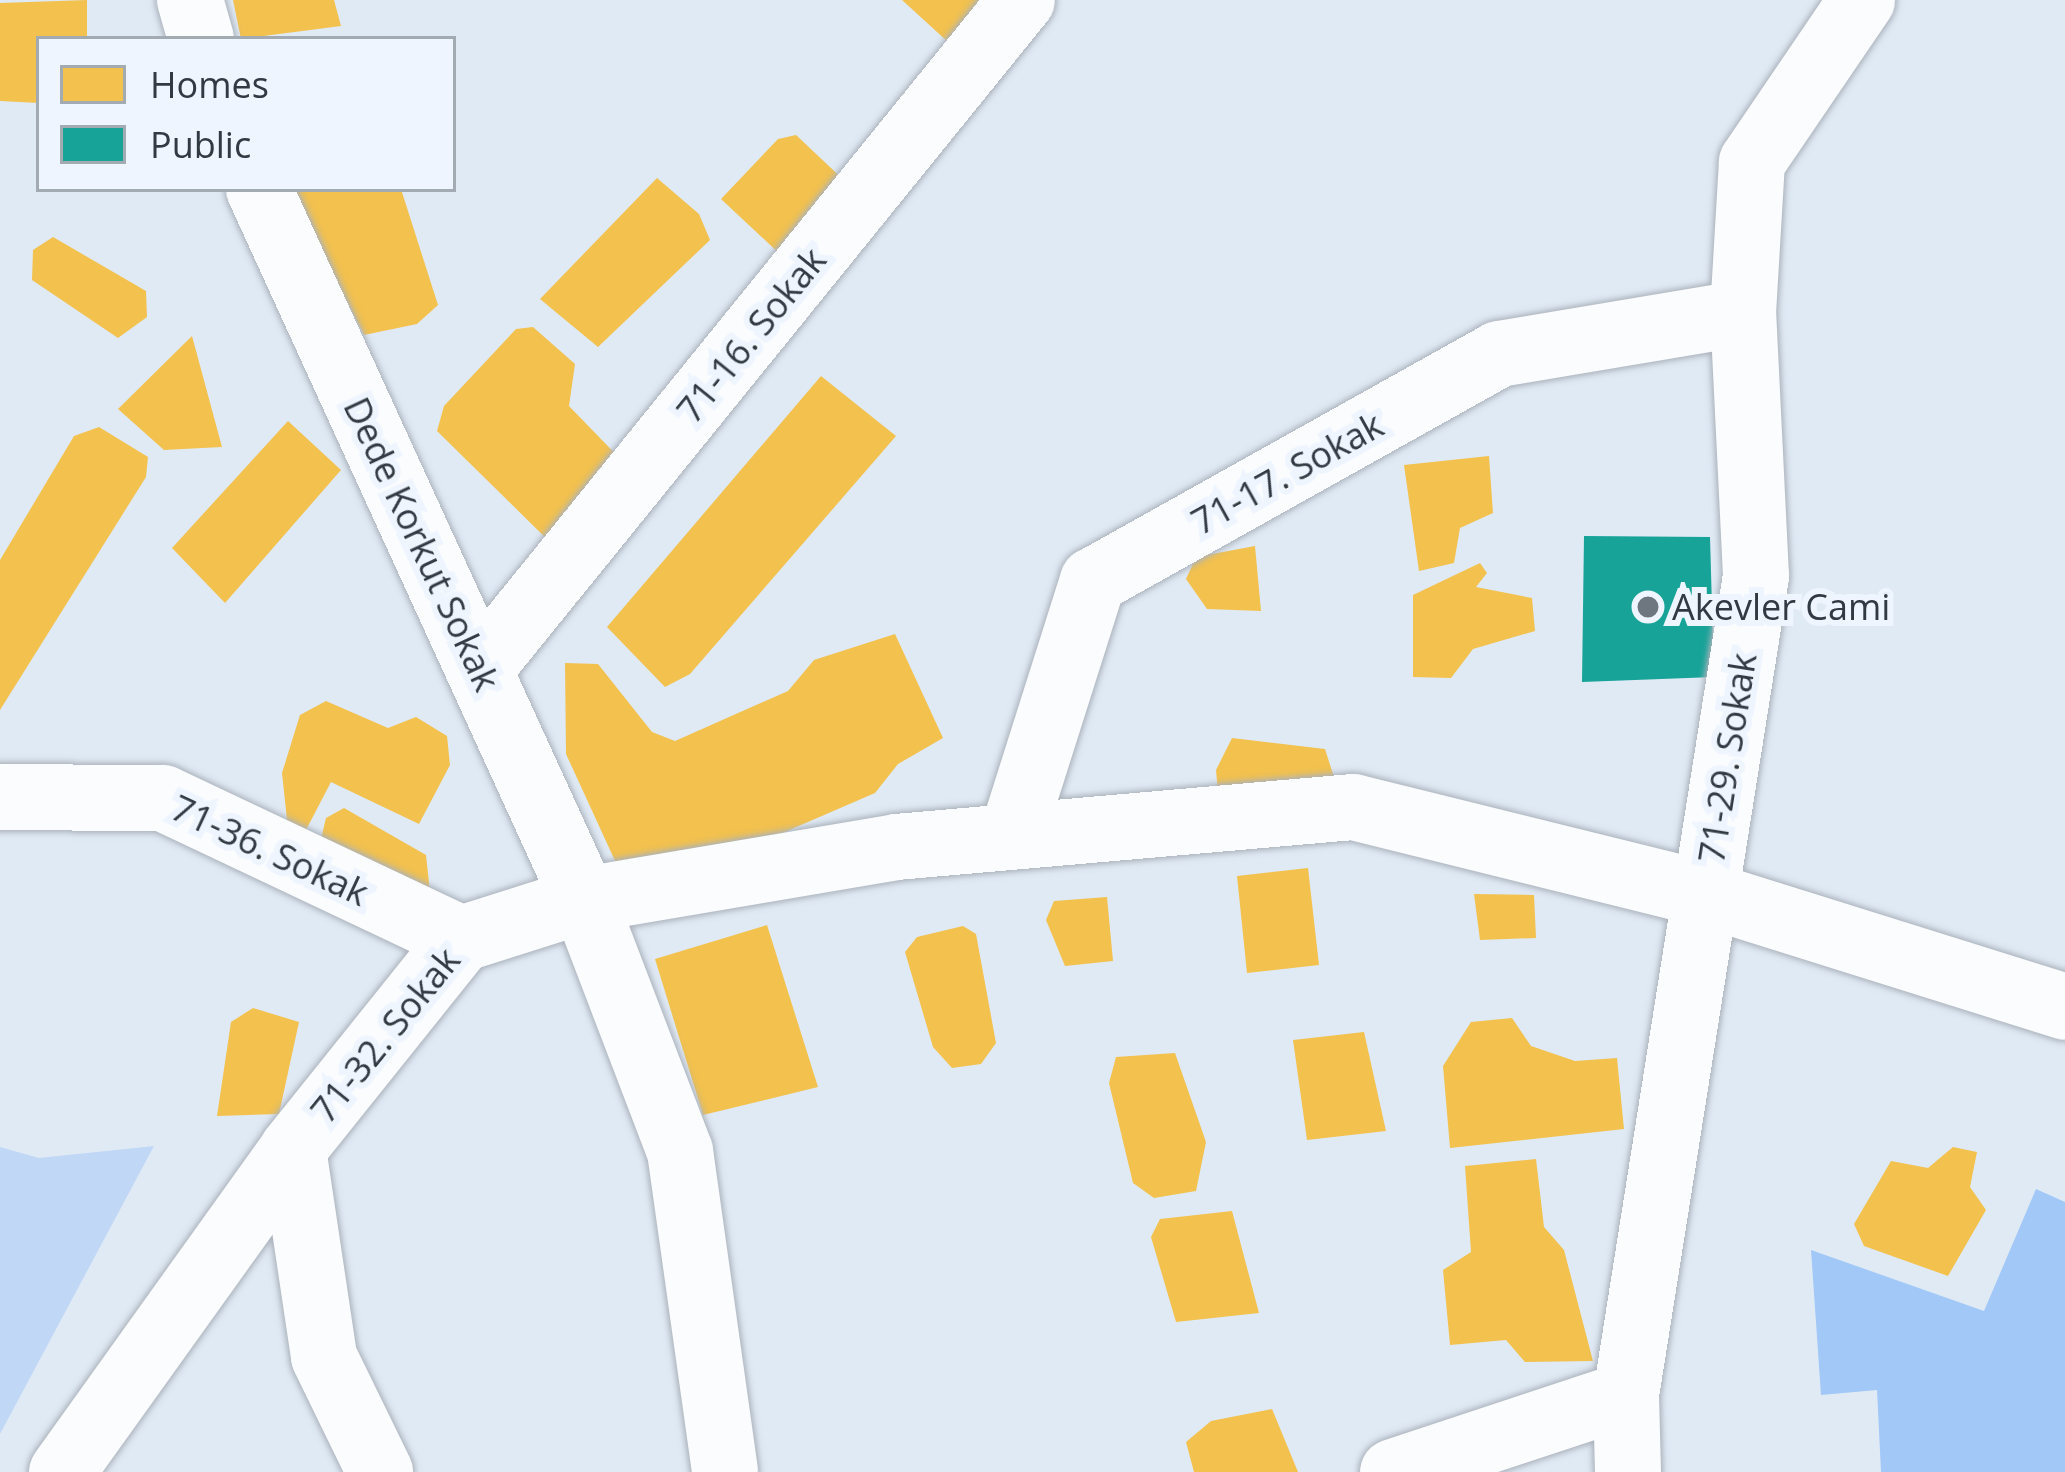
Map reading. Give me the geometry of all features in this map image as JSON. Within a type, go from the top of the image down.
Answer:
[{"type":"street","points":[[190,0],[200,36]]},
{"type":"street","name":"71-16. Sokak","points":[[480,669],[1022,0]]},
{"type":"street","name":"71-29. Sokak","points":[[1628,1472],[1626,1396],[1756,576],[1743,313],[1752,162],[1862,0]]},
{"type":"street","name":"Dede Korkut Sokak","points":[[260,192],[584,901]]},
{"type":"street","name":"71-17. Sokak","points":[[1012,836],[1093,581],[1499,355],[1743,313]]},
{"type":"street","name":"71-36. Sokak","points":[[0,797],[163,798],[460,940]]},
{"type":"street","name":"71-32. Sokak","points":[[380,1472],[324,1357],[293,1149],[460,940],[584,901],[1012,836],[1353,807],[1705,894],[2065,1006]]},
{"type":"street","points":[[584,901],[680,1151],[725,1472]]},
{"type":"street","points":[[62,1472],[293,1149]]},
{"type":"street","points":[[1393,1472],[1626,1396]]},
{"type":"shaded area","points":[[154,1146],[0,1434],[0,1147],[39,1158]]},
{"type":"shaded area","points":[[2036,1189],[2065,1202],[2065,1472],[1881,1472],[1877,1390],[1821,1395],[1811,1250],[1984,1311]]},
{"type":"building: Homes","points":[[87,0],[87,36],[36,36],[36,103],[0,101],[0,3]]},
{"type":"building: Homes","points":[[233,0],[334,0],[341,26],[264,36],[240,36]]},
{"type":"building: Homes","points":[[902,0],[986,0],[955,30],[960,53]]},
{"type":"building: Homes","points":[[796,135],[849,185],[782,256],[721,199],[778,139]]},
{"type":"building: Homes","points":[[657,178],[699,214],[710,240],[598,347],[540,299]]},
{"type":"building: Homes","points":[[292,192],[402,192],[438,305],[417,324],[364,335]]},
{"type":"building: Homes","points":[[53,237],[146,291],[147,317],[118,338],[32,280],[33,250]]},
{"type":"building: Homes","points":[[533,327],[575,364],[569,406],[630,469],[557,549],[437,431],[444,406],[516,329]]},
{"type":"building: Homes","points":[[192,336],[222,447],[164,450],[118,409]]},
{"type":"building: Homes","points":[[821,376],[896,436],[690,674],[665,687],[607,627]]},
{"type":"building: Homes","points":[[288,421],[341,470],[225,603],[172,548]]},
{"type":"building: Homes","points":[[99,427],[148,457],[146,477],[0,710],[0,560],[74,436]]},
{"type":"building: Homes","points":[[1489,456],[1493,513],[1460,528],[1454,563],[1419,571],[1404,465]]},
{"type":"building: Homes","points":[[1255,546],[1261,611],[1207,609],[1186,579],[1196,557]]},
{"type":"building: Homes","points":[[1480,563],[1487,573],[1476,587],[1532,598],[1535,631],[1473,649],[1451,678],[1413,677],[1413,595]]},
{"type":"building: Homes","points":[[895,634],[943,738],[898,764],[875,793],[764,841],[616,863],[566,754],[565,663],[598,664],[652,732],[675,741],[788,691],[814,660]]},
{"type":"building: Homes","points":[[326,701],[388,728],[416,717],[447,736],[450,765],[419,824],[331,782],[306,830],[288,829],[282,773],[300,715]]},
{"type":"building: Homes","points":[[1232,738],[1325,749],[1338,790],[1219,803],[1216,770]]},
{"type":"building: Homes","points":[[344,808],[426,855],[430,892],[321,839],[326,818]]},
{"type":"building: Homes","points":[[1308,868],[1319,965],[1247,973],[1237,876]]},
{"type":"building: Homes","points":[[1474,894],[1534,895],[1536,938],[1480,940]]},
{"type":"building: Homes","points":[[1107,897],[1113,961],[1065,966],[1046,920],[1054,901]]},
{"type":"building: Homes","points":[[767,925],[818,1087],[703,1115],[655,959]]},
{"type":"building: Homes","points":[[963,926],[976,934],[996,1043],[981,1064],[952,1068],[933,1047],[905,952],[917,937]]},
{"type":"building: Homes","points":[[253,1008],[299,1022],[279,1114],[217,1116],[231,1022]]},
{"type":"building: Homes","points":[[1512,1018],[1531,1046],[1575,1061],[1617,1058],[1624,1129],[1450,1148],[1443,1066],[1471,1022]]},
{"type":"building: Homes","points":[[1364,1032],[1386,1131],[1307,1140],[1293,1040]]},
{"type":"building: Homes","points":[[1175,1053],[1206,1142],[1196,1191],[1154,1198],[1133,1183],[1109,1083],[1116,1057]]},
{"type":"building: Homes","points":[[1953,1147],[1977,1152],[1970,1187],[1986,1210],[1948,1276],[1864,1246],[1854,1224],[1891,1161],[1928,1168]]},
{"type":"building: Homes","points":[[1536,1159],[1544,1227],[1564,1250],[1593,1361],[1525,1362],[1506,1340],[1450,1345],[1443,1270],[1471,1252],[1465,1166]]},
{"type":"building: Homes","points":[[1232,1211],[1259,1313],[1176,1322],[1151,1237],[1160,1219]]},
{"type":"building: Homes","points":[[1272,1409],[1298,1472],[1194,1472],[1186,1442],[1211,1421]]},
{"type":"building: Public","name":"Akevler Cami","points":[[1584,536],[1710,537],[1714,677],[1582,682]]},
{"type":"place","name":"Akevler Cami","points":[[1648,607]]}]
